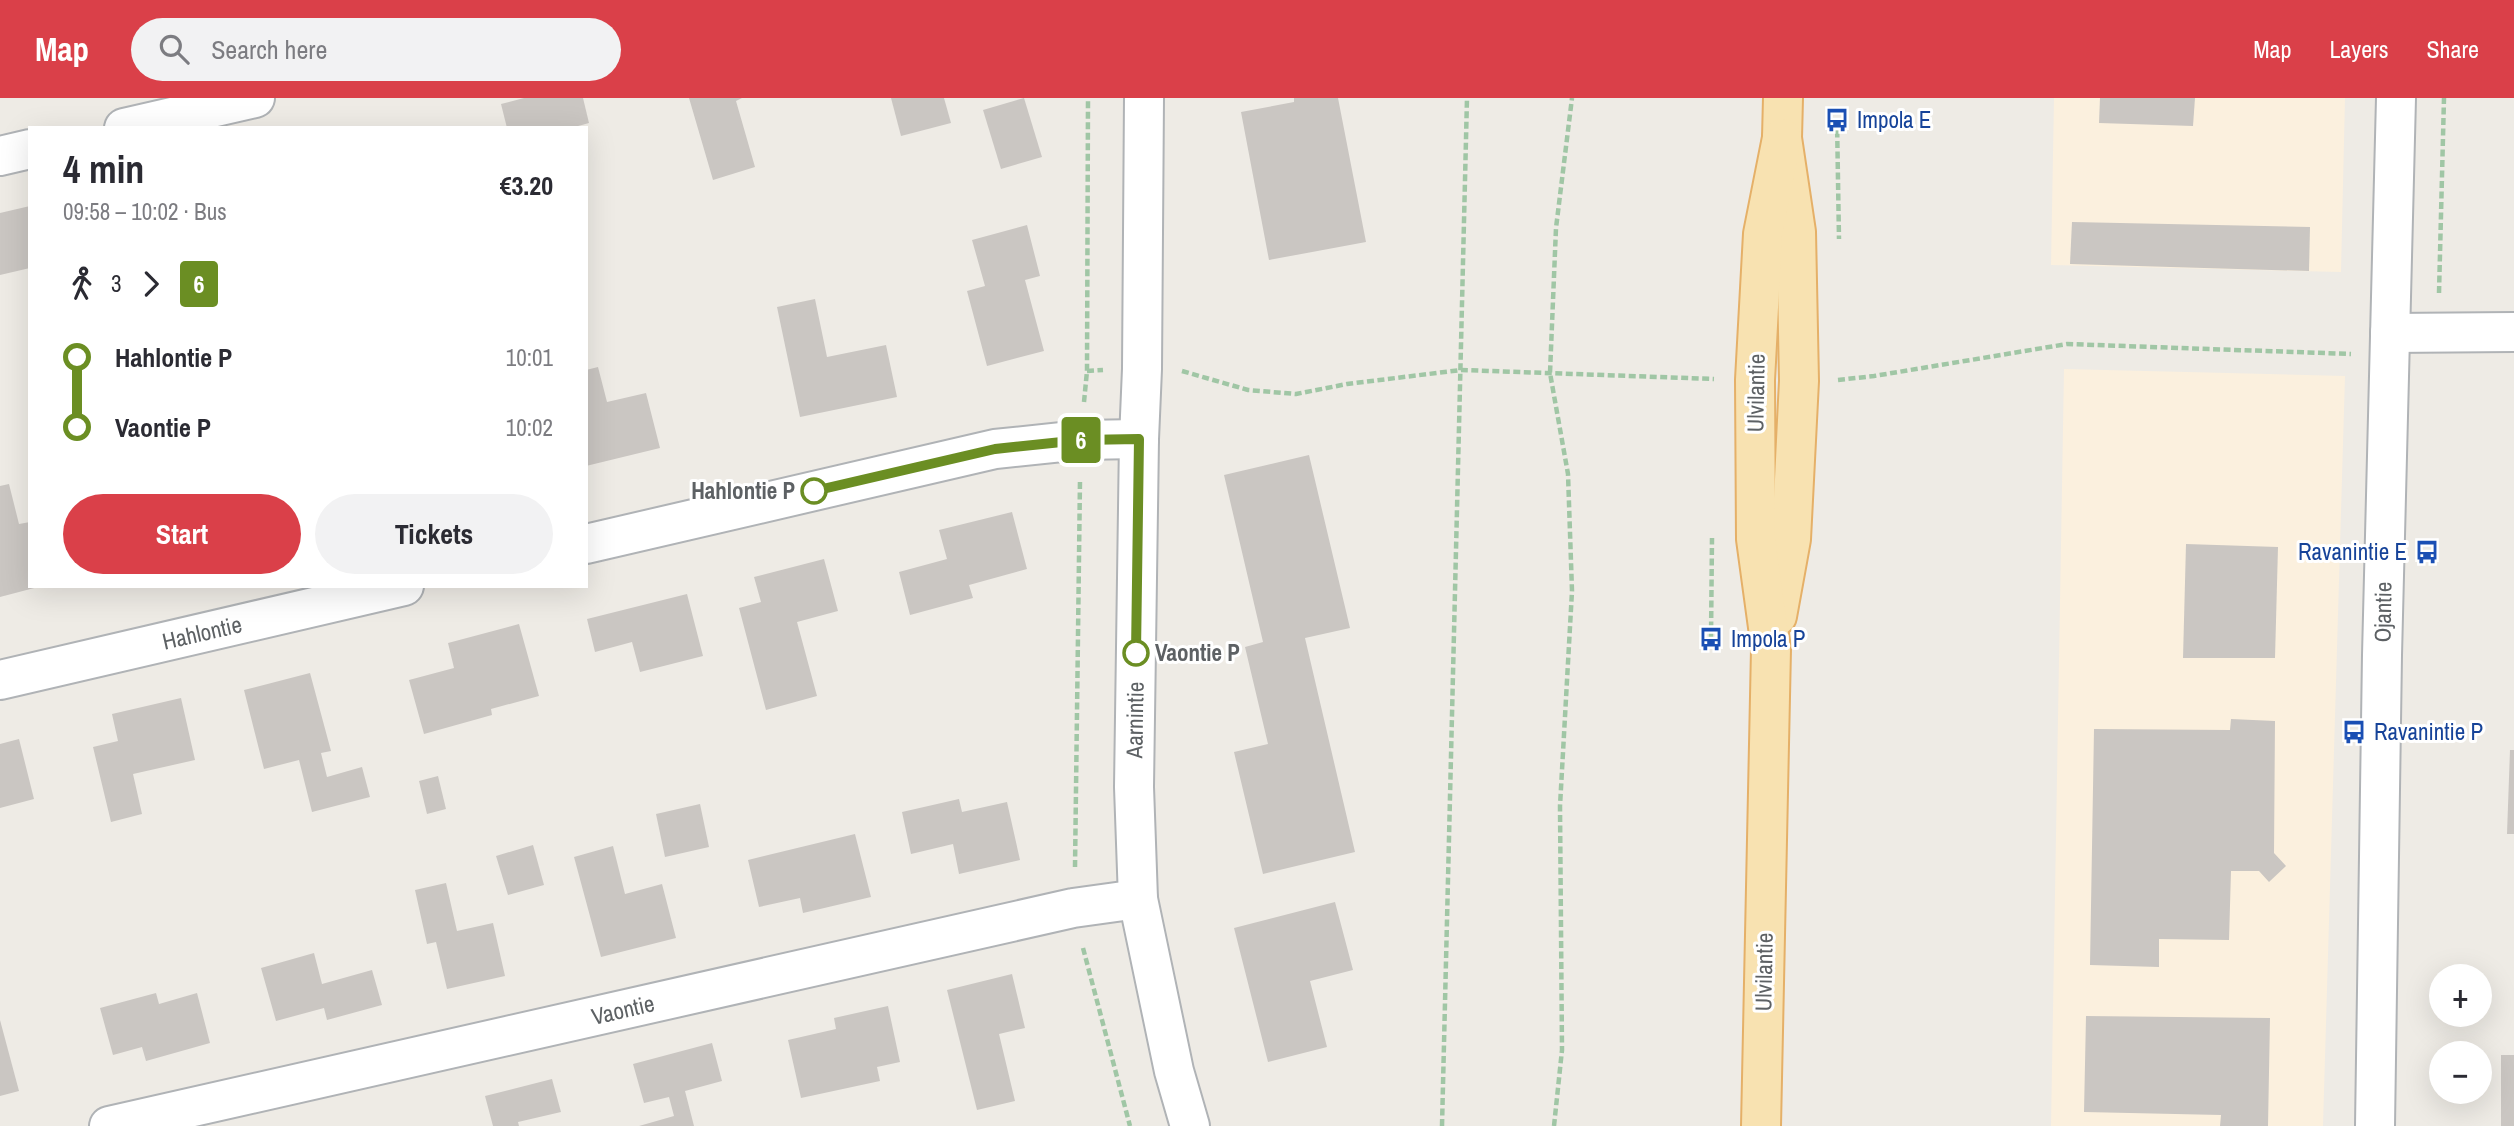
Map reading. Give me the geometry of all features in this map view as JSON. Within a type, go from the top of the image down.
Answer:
[{"type":"main road","name":"Ulvilantie","points":[[1761,1126],[1770,649],[1756,539],[1755,380],[1763,234],[1782,138],[1783,98]]},
{"type":"street","points":[[133,126],[255,98]]},
{"type":"street","name":"Aarnintie","points":[[1144,98],[1134,787],[1138,899],[1174,1071],[1190,1126]]},
{"type":"street","name":"Ojantie","points":[[2375,1126],[2382,655],[2396,98]]},
{"type":"street","points":[[0,156],[28,149]]},
{"type":"street","points":[[2390,333],[2514,332]]},
{"type":"street","points":[[588,544],[995,449],[1081,440],[1139,439]]},
{"type":"street","name":"Hahlontie","points":[[0,680],[395,588]]},
{"type":"street","name":"Vaontie","points":[[109,1126],[1073,908],[1138,899]]},
{"type":"path","points":[[1088,98],[1087,371],[1081,440],[1076,864],[1073,908],[1129,1126]]},
{"type":"path","points":[[1442,1126],[1467,98]]},
{"type":"path","points":[[1554,1126],[1562,1050],[1560,806],[1572,591],[1568,474],[1549,373],[1556,228],[1572,98]]},
{"type":"path","points":[[2438,331],[2444,98]]},
{"type":"shaded area","points":[[2054,98],[2345,98],[2341,272],[2051,265]]},
{"type":"shaded area","points":[[2064,369],[2345,376],[2323,1126],[2051,1126]]},
{"type":"building","points":[[524,98],[583,98],[589,123],[578,126],[506,126],[501,104]]},
{"type":"building","points":[[689,98],[742,98],[736,101],[755,167],[713,180]]},
{"type":"building","points":[[891,98],[944,98],[951,123],[901,136]]},
{"type":"building","points":[[1024,98],[1042,157],[1001,169],[983,110]]},
{"type":"building","points":[[1294,98],[1338,98],[1366,242],[1269,260],[1241,112],[1294,102]]},
{"type":"building","points":[[2100,98],[2195,98],[2193,126],[2099,123]]},
{"type":"building","points":[[28,206],[28,268],[0,275],[0,213]]},
{"type":"building","points":[[2072,222],[2310,227],[2309,271],[2070,264]]},
{"type":"building","points":[[1027,225],[1040,276],[1025,280],[1044,351],[987,366],[967,291],[985,286],[972,240]]},
{"type":"building","points":[[815,299],[827,357],[886,345],[897,397],[800,417],[777,307]]},
{"type":"building","points":[[598,367],[607,402],[646,393],[660,448],[588,466],[588,370]]},
{"type":"building","points":[[1309,455],[1350,628],[1305,638],[1355,852],[1263,874],[1234,752],[1268,744],[1245,647],[1263,642],[1224,475]]},
{"type":"building","points":[[9,484],[19,524],[28,522],[28,588],[34,588],[0,597],[0,486]]},
{"type":"building","points":[[1012,512],[1027,569],[969,585],[973,598],[910,615],[899,572],[947,559],[939,530]]},
{"type":"building","points":[[2186,544],[2278,547],[2275,658],[2183,658]]},
{"type":"building","points":[[824,559],[838,611],[797,622],[817,696],[766,710],[739,608],[761,602],[754,577]]},
{"type":"building","points":[[687,594],[703,656],[640,672],[632,642],[595,652],[587,619]]},
{"type":"building","points":[[519,624],[539,696],[491,709],[492,715],[424,734],[409,680],[454,668],[448,643]]},
{"type":"building","points":[[310,673],[331,751],[321,753],[327,777],[362,767],[370,797],[312,812],[299,760],[264,769],[244,690]]},
{"type":"building","points":[[181,698],[195,760],[133,774],[142,814],[111,822],[93,747],[118,741],[112,714]]},
{"type":"building","points":[[2231,719],[2275,721],[2274,853],[2286,866],[2269,882],[2259,871],[2231,871],[2229,940],[2159,939],[2159,967],[2090,965],[2094,729],[2230,730]]},
{"type":"building","points":[[19,739],[34,799],[0,808],[0,744]]},
{"type":"building","points":[[2510,750],[2514,750],[2514,834],[2507,834]]},
{"type":"building","points":[[438,776],[446,809],[427,814],[419,781]]},
{"type":"building","points":[[959,799],[962,812],[1007,802],[1020,860],[959,874],[953,844],[911,854],[902,812]]},
{"type":"building","points":[[700,804],[709,847],[665,857],[656,814]]},
{"type":"building","points":[[855,834],[871,897],[803,913],[800,898],[759,907],[748,860]]},
{"type":"building","points":[[533,845],[544,885],[508,895],[496,856]]},
{"type":"building","points":[[613,846],[625,894],[662,884],[676,938],[601,957],[574,857]]},
{"type":"building","points":[[446,883],[457,931],[493,923],[505,976],[447,989],[436,942],[427,944],[415,890]]},
{"type":"building","points":[[1335,902],[1353,970],[1310,981],[1327,1047],[1268,1062],[1234,928]]},
{"type":"building","points":[[314,953],[322,984],[372,970],[382,1005],[327,1020],[324,1008],[276,1021],[261,968]]},
{"type":"building","points":[[1012,974],[1025,1028],[999,1034],[1015,1101],[977,1110],[947,990]]},
{"type":"building","points":[[156,993],[159,1004],[197,993],[210,1043],[146,1061],[142,1047],[113,1055],[100,1008]]},
{"type":"building","points":[[888,1006],[900,1062],[877,1067],[880,1081],[801,1098],[788,1040],[836,1029],[834,1018]]},
{"type":"building","points":[[2086,1016],[2270,1018],[2268,1126],[2220,1126],[2221,1115],[2084,1112]]},
{"type":"building","points":[[0,1020],[19,1091],[0,1096]]},
{"type":"building","points":[[712,1043],[722,1081],[685,1091],[694,1126],[639,1126],[674,1116],[669,1097],[644,1103],[633,1064]]},
{"type":"building","points":[[2501,1055],[2514,1055],[2514,1126],[2501,1126]]},
{"type":"building","points":[[552,1079],[561,1112],[518,1122],[519,1126],[493,1126],[485,1096]]},
{"type":"bus line","name":"6","points":[[814,491],[995,449],[1081,440],[1139,439],[1136,653]]},
{"type":"place","name":"Impola E","points":[[1837,120]]},
{"type":"place","name":"Hahlontie P","points":[[814,491]]},
{"type":"place","name":"Ravanintie E","points":[[2427,552]]},
{"type":"place","name":"Impola P","points":[[1711,639]]},
{"type":"place","name":"Vaontie P","points":[[1136,653]]},
{"type":"place","name":"Ravanintie P","points":[[2354,732]]}]
